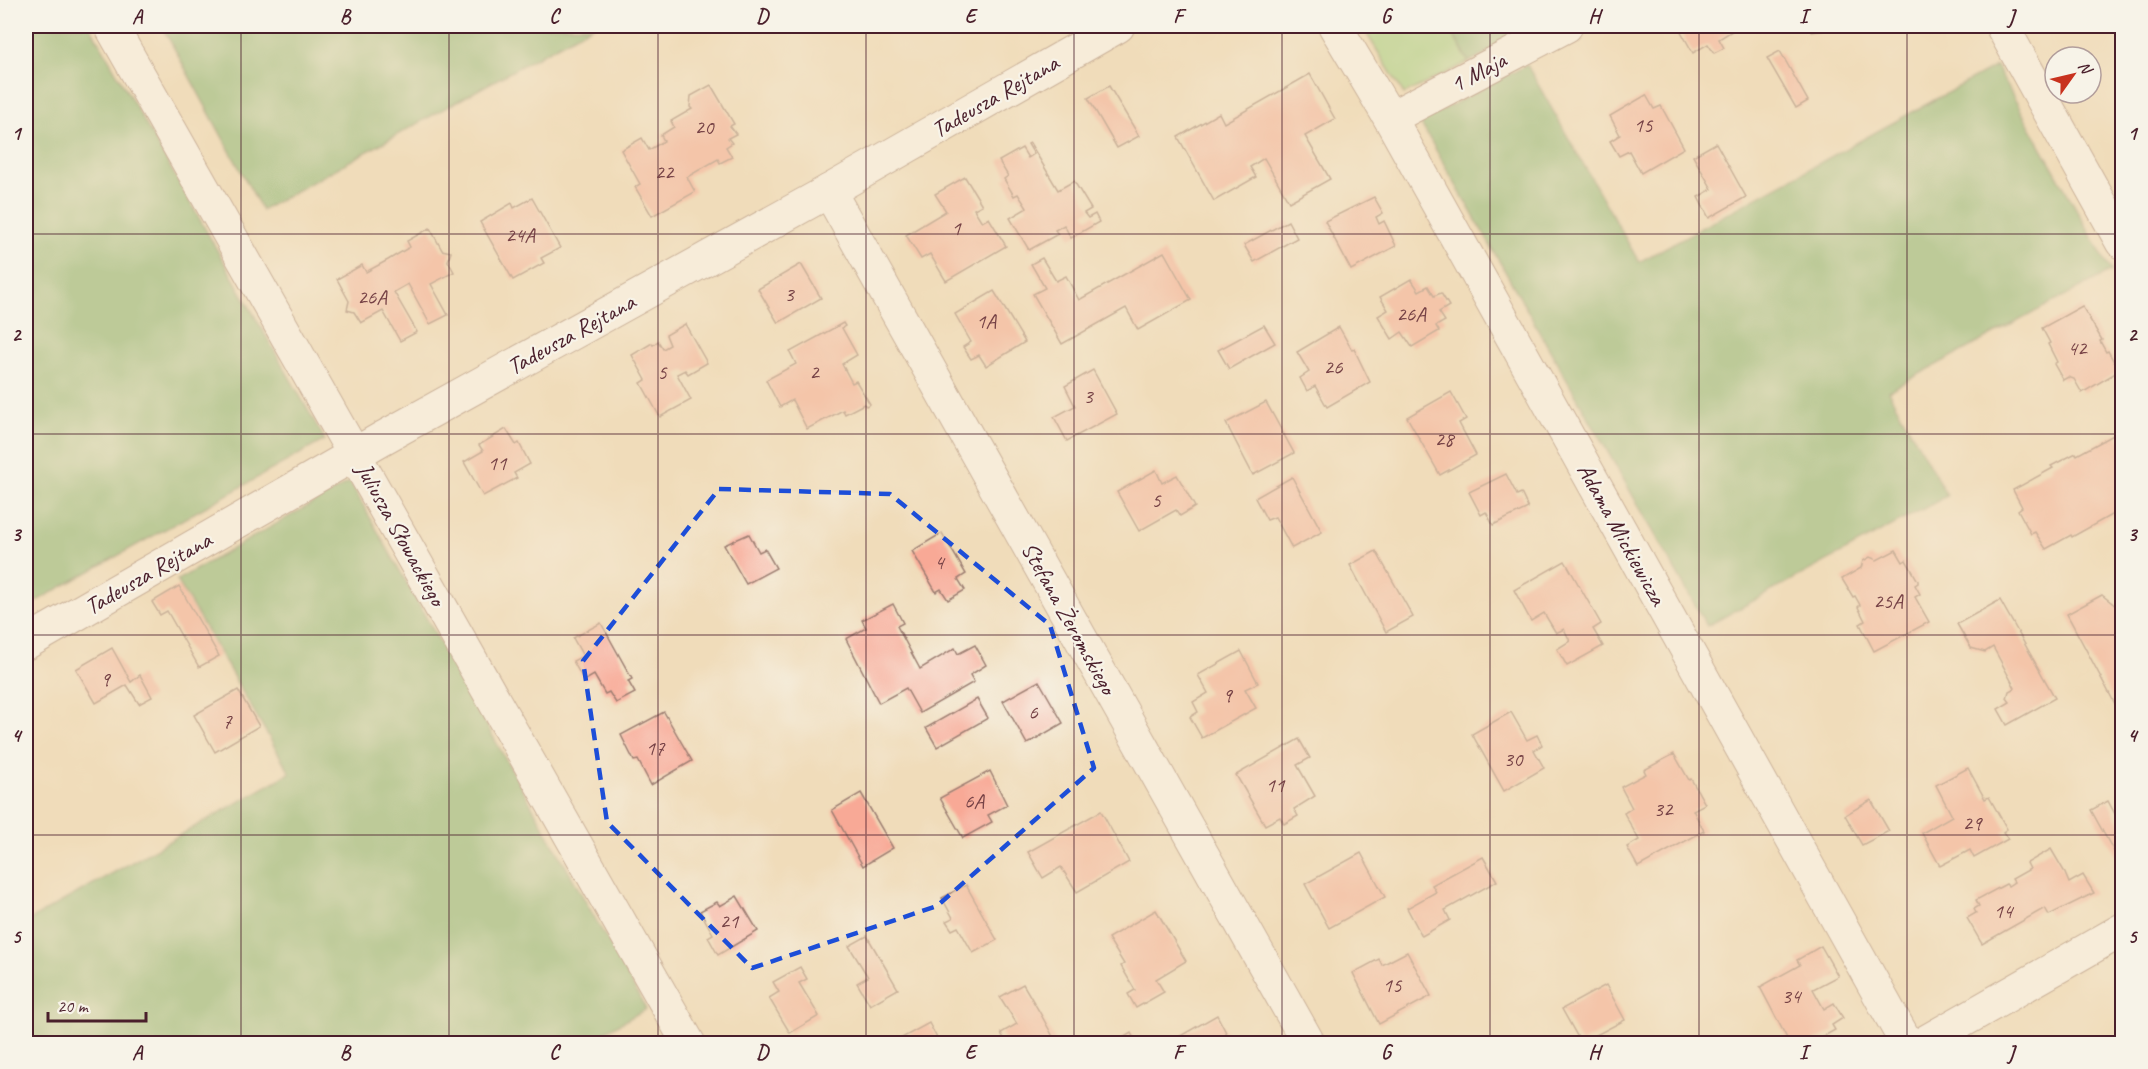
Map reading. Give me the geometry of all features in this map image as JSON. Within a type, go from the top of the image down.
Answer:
[{"type":"street","name":"Juliusza Słowackiego","points":[[111,26],[689,1044]]},
{"type":"street","name":"Tadeusza Rejtana","points":[[26,643],[356,454],[829,192],[1118,26]]},
{"type":"street","name":"Adama Mickiewicza","points":[[1335,26],[1390,118],[1907,1044]]},
{"type":"street","name":"1 Maja","points":[[1390,118],[1566,26]]},
{"type":"street","points":[[2002,26],[2122,242]]},
{"type":"street","name":"Stefana Żeromskiego","points":[[829,192],[1309,1044]]},
{"type":"street","points":[[1922,1044],[2122,930]]},
{"type":"highlighted area","points":[[719,489],[890,494],[1050,625],[1094,768],[937,906],[752,968],[607,822],[583,661]]},
{"type":"green space","points":[[26,26],[90,26],[325,440],[26,607]]},
{"type":"green space","points":[[162,26],[593,26],[262,210]]},
{"type":"green space","points":[[1362,26],[1448,26],[1469,62],[1404,94]]},
{"type":"green space","points":[[1448,26],[1538,26],[1469,62]]},
{"type":"green space","points":[[1527,65],[1639,262],[1996,66],[2111,271],[1888,391],[1947,496],[1707,626],[1420,122]]},
{"type":"green space","points":[[350,482],[646,1009],[585,1043],[26,1043],[26,922],[290,773],[177,580]]},
{"type":"building","points":[[1678,26],[1733,26],[1735,29],[1719,39],[1724,48],[1714,53],[1708,44],[1693,53]]},
{"type":"building","points":[[1808,26],[1836,26],[1833,29],[1812,32]]},
{"type":"building","points":[[1780,51],[1808,101],[1796,108],[1767,58]]},
{"type":"building","points":[[1310,74],[1335,119],[1305,136],[1330,179],[1289,202],[1264,158],[1250,167],[1256,177],[1214,201],[1178,137],[1219,113],[1224,123]]},
{"type":"building","points":[[711,85],[734,124],[730,126],[736,134],[728,138],[732,143],[726,147],[732,157],[720,163],[718,159],[687,177],[695,192],[652,216],[635,187],[640,184],[621,150],[642,138],[649,150],[664,141],[661,135],[674,127],[671,121],[692,109],[690,107],[691,96]]},
{"type":"building","points":[[1109,86],[1139,136],[1117,148],[1088,98]]},
{"type":"building","points":[[1646,95],[1654,109],[1661,106],[1684,148],[1641,173],[1629,151],[1619,156],[1610,141],[1620,135],[1610,116]]},
{"type":"building","points":[[1030,143],[1058,190],[1074,181],[1091,209],[1084,213],[1088,218],[1095,214],[1099,222],[1071,238],[1064,225],[1055,230],[1058,234],[1029,250],[1010,218],[1027,208],[1018,194],[1014,196],[1004,179],[1008,176],[999,161],[1022,148],[1028,158],[1034,154],[1028,144]]},
{"type":"building","points":[[1716,143],[1746,197],[1709,218],[1698,197],[1712,189],[1693,156]]},
{"type":"building","points":[[965,177],[982,205],[974,209],[982,222],[989,218],[1006,246],[946,281],[930,254],[921,259],[906,235],[946,211],[935,194]]},
{"type":"building","points":[[1374,197],[1383,213],[1376,217],[1379,224],[1384,221],[1396,246],[1351,270],[1325,221]]},
{"type":"building","points":[[532,198],[560,248],[541,258],[544,263],[513,280],[480,222],[512,203],[514,208]]},
{"type":"building","points":[[1288,221],[1297,238],[1254,262],[1244,245]]},
{"type":"building","points":[[430,228],[442,250],[451,252],[448,261],[454,272],[431,284],[448,315],[430,324],[408,284],[394,292],[417,332],[400,341],[383,311],[361,323],[354,312],[347,310],[349,301],[337,279],[362,265],[366,272],[388,260],[410,247],[407,241]]},
{"type":"building","points":[[1164,252],[1191,300],[1138,330],[1126,308],[1062,344],[1033,294],[1045,288],[1031,264],[1042,258],[1056,281],[1066,276],[1079,300]]},
{"type":"building","points":[[801,264],[821,298],[778,323],[758,289]]},
{"type":"building","points":[[1411,279],[1419,291],[1428,286],[1434,296],[1441,293],[1449,306],[1439,312],[1445,321],[1436,326],[1439,331],[1412,347],[1402,332],[1392,339],[1378,316],[1388,310],[1380,297]]},
{"type":"building","points":[[994,291],[1025,342],[986,366],[979,355],[971,359],[963,347],[971,342],[955,314]]},
{"type":"building","points":[[2082,306],[2102,340],[2100,341],[2106,352],[2108,351],[2119,371],[2082,393],[2074,379],[2068,377],[2063,380],[2054,364],[2057,362],[2042,328]]},
{"type":"building","points":[[843,323],[845,326],[842,328],[857,355],[842,364],[852,383],[856,381],[870,404],[866,406],[864,404],[845,414],[843,410],[807,429],[792,400],[780,407],[766,380],[796,364],[790,352]]},
{"type":"building","points":[[685,324],[707,363],[688,374],[685,370],[677,374],[691,400],[660,417],[641,383],[646,380],[632,355],[658,341],[663,349],[670,345],[666,335]]},
{"type":"building","points":[[1264,325],[1275,343],[1229,369],[1218,350]]},
{"type":"building","points":[[1339,327],[1352,350],[1354,349],[1370,382],[1327,407],[1315,386],[1307,391],[1300,378],[1309,372],[1297,352]]},
{"type":"building","points":[[1093,370],[1117,414],[1067,441],[1054,417],[1075,406],[1065,386]]},
{"type":"building","points":[[1451,392],[1466,419],[1459,423],[1476,455],[1440,475],[1407,417]]},
{"type":"building","points":[[1266,402],[1294,453],[1253,475],[1226,423]]},
{"type":"building","points":[[506,429],[516,445],[519,443],[530,464],[514,473],[517,478],[483,496],[464,462],[483,451],[479,445]]},
{"type":"building","points":[[2117,433],[2122,443],[2122,509],[2046,549],[2035,532],[2031,534],[2018,510],[2022,507],[2013,490],[2053,468],[2051,466]]},
{"type":"building","points":[[1156,470],[1162,483],[1177,475],[1195,507],[1180,516],[1176,510],[1139,531],[1117,492]]},
{"type":"building","points":[[1506,474],[1517,495],[1521,493],[1528,508],[1493,525],[1486,512],[1481,515],[1469,492]]},
{"type":"building","points":[[1292,477],[1322,532],[1292,548],[1275,517],[1267,520],[1255,498]]},
{"type":"building","points":[[942,533],[966,574],[958,579],[965,590],[948,600],[941,589],[936,592],[912,551]]},
{"type":"building","points":[[749,534],[759,552],[765,549],[776,568],[746,584],[724,545]]},
{"type":"building","points":[[1896,550],[1903,562],[1906,560],[1918,581],[1915,585],[1920,594],[1915,597],[1929,622],[1874,651],[1860,624],[1865,621],[1858,607],[1860,605],[1842,579],[1861,568],[1863,561],[1870,557],[1877,560]]},
{"type":"building","points":[[1376,551],[1413,617],[1386,632],[1350,565]]},
{"type":"building","points":[[1565,561],[1601,624],[1593,629],[1603,646],[1567,666],[1557,649],[1570,641],[1564,629],[1556,633],[1544,613],[1531,621],[1514,590]]},
{"type":"building","points":[[179,586],[219,656],[199,667],[167,611],[160,615],[152,602]]},
{"type":"building","points":[[2102,595],[2116,606],[2122,602],[2122,717],[2067,614]]},
{"type":"building","points":[[2000,600],[2055,698],[2007,725],[1998,709],[2010,702],[2007,698],[2009,691],[2015,688],[1993,647],[1985,652],[1971,648],[1957,624]]},
{"type":"building","points":[[893,604],[903,623],[897,626],[920,669],[955,648],[958,654],[975,645],[986,665],[970,675],[974,682],[920,713],[906,688],[879,703],[846,639],[866,628],[862,620]]},
{"type":"building","points":[[601,623],[632,679],[628,681],[635,693],[616,703],[609,692],[605,694],[594,675],[584,681],[573,661],[583,656],[573,638]]},
{"type":"building","points":[[112,648],[131,682],[140,675],[152,697],[139,704],[127,685],[96,703],[76,669]]},
{"type":"building","points":[[1241,651],[1258,683],[1245,689],[1256,708],[1202,738],[1190,717],[1198,712],[1193,702],[1208,693],[1198,675]]},
{"type":"building","points":[[1039,681],[1063,723],[1027,744],[1003,701]]},
{"type":"building","points":[[238,690],[259,726],[215,752],[194,715]]},
{"type":"building","points":[[977,699],[988,718],[937,747],[926,728]]},
{"type":"building","points":[[664,712],[692,761],[651,785],[638,760],[634,761],[621,735]]},
{"type":"building","points":[[1511,712],[1527,740],[1537,735],[1542,745],[1534,750],[1544,768],[1504,791],[1472,734]]},
{"type":"building","points":[[1299,739],[1310,758],[1297,765],[1315,796],[1294,809],[1298,816],[1284,824],[1280,817],[1265,825],[1236,775]]},
{"type":"building","points":[[1674,754],[1705,804],[1693,810],[1704,831],[1638,867],[1627,847],[1639,840],[1624,813],[1632,808],[1621,787],[1646,774],[1644,770]]},
{"type":"building","points":[[1968,768],[1985,799],[1989,797],[2007,829],[2003,832],[2008,839],[1974,858],[1970,850],[1940,866],[1922,833],[1952,816],[1936,785]]},
{"type":"building","points":[[990,771],[1007,805],[988,815],[992,822],[963,838],[940,798]]},
{"type":"building","points":[[861,793],[893,848],[863,866],[832,810]]},
{"type":"building","points":[[1871,800],[1889,831],[1862,845],[1845,815]]},
{"type":"building","points":[[2108,801],[2122,827],[2122,866],[2091,810]]},
{"type":"building","points":[[1101,811],[1129,862],[1077,892],[1061,867],[1043,878],[1028,852]]},
{"type":"building","points":[[2051,849],[2069,883],[2083,875],[2094,893],[2049,915],[2045,908],[1982,944],[1967,918],[1976,913],[1974,909],[1979,906],[1976,900],[2014,882],[2012,879],[2030,869],[2027,863]]},
{"type":"building","points":[[1361,853],[1385,897],[1329,928],[1305,884]]},
{"type":"building","points":[[1483,857],[1497,881],[1445,910],[1450,920],[1422,936],[1407,908],[1436,892],[1432,885]]},
{"type":"building","points":[[966,885],[997,940],[973,953],[958,927],[952,930],[946,921],[953,918],[942,898]]},
{"type":"building","points":[[737,896],[758,931],[718,955],[708,937],[713,934],[700,911],[717,902],[720,906]]},
{"type":"building","points":[[1156,910],[1186,961],[1156,979],[1164,992],[1136,1008],[1128,994],[1135,990],[1121,966],[1124,964],[1108,938]]},
{"type":"building","points":[[867,936],[898,989],[870,1005],[857,983],[868,977],[849,946]]},
{"type":"building","points":[[1821,946],[1838,976],[1813,989],[1824,1009],[1834,1003],[1843,1018],[1832,1025],[1835,1030],[1810,1044],[1790,1044],[1760,987],[1800,965],[1797,960]]},
{"type":"building","points":[[1407,952],[1431,996],[1379,1024],[1353,973],[1379,959],[1382,965]]},
{"type":"building","points":[[800,967],[807,979],[799,983],[819,1016],[790,1033],[769,998],[779,992],[773,982]]},
{"type":"building","points":[[1023,984],[1057,1044],[1007,1044],[1001,1033],[1017,1024],[1000,997]]},
{"type":"building","points":[[1606,985],[1625,1020],[1581,1043],[1562,1009]]},
{"type":"building","points":[[1217,1015],[1232,1044],[1177,1044],[1175,1039]]},
{"type":"building","points":[[929,1023],[940,1044],[891,1044]]},
{"type":"building","points":[[1131,1033],[1137,1044],[1113,1044]]}]
